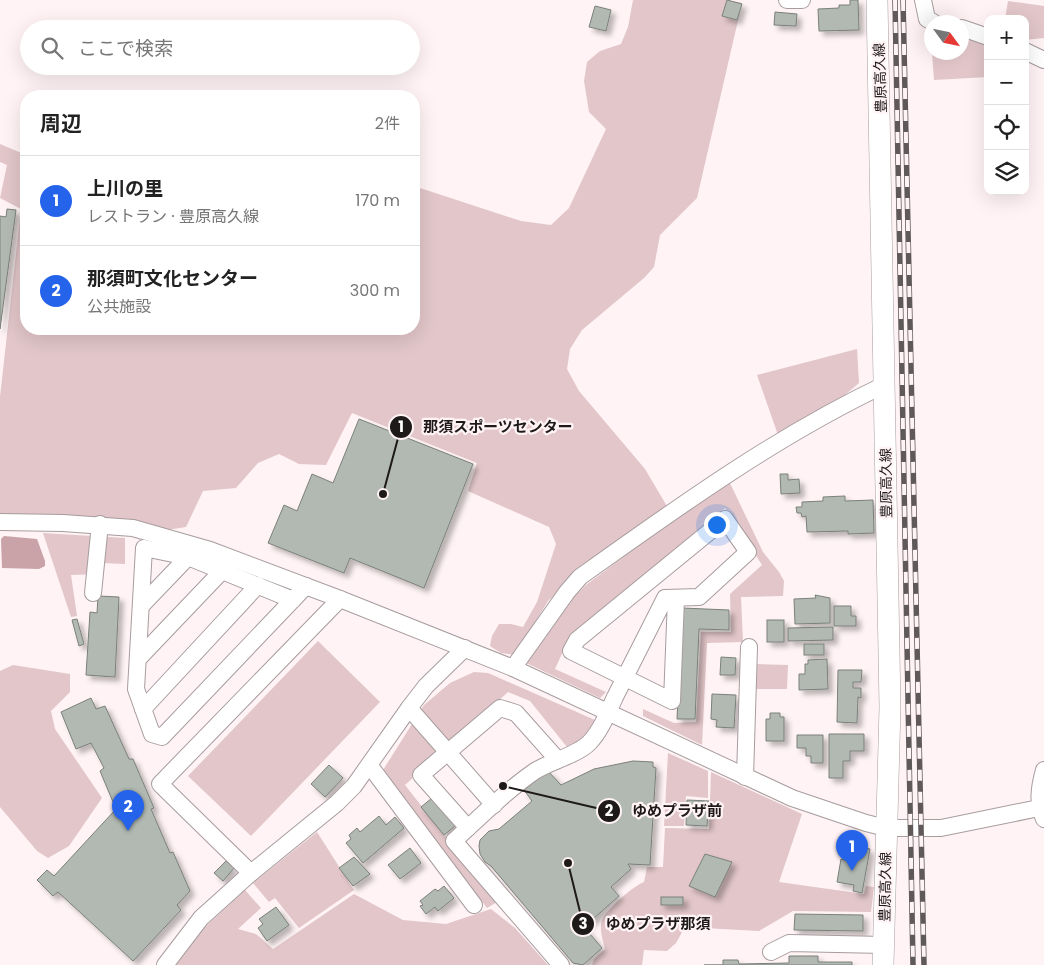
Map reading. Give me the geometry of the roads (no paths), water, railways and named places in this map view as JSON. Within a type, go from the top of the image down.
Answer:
[{"type":"main road","name":"豊原高久線","points":[[877,0],[890,707],[884,955]]},
{"type":"street","points":[[787,0],[802,0]]},
{"type":"street","points":[[923,0],[927,15]]},
{"type":"street","points":[[969,30],[984,36]]},
{"type":"street","points":[[1029,53],[1044,60]]},
{"type":"street","points":[[513,668],[567,592],[580,577],[683,503],[752,458],[844,404],[884,385]]},
{"type":"street","points":[[649,581],[670,598],[699,597],[748,552],[725,519],[649,581],[577,640],[571,651],[672,701],[670,598]]},
{"type":"street","points":[[0,522],[100,524],[133,528],[175,539],[306,586],[465,648],[513,668],[800,801],[886,828],[941,828],[1041,814],[1040,786],[1044,770]]},
{"type":"street","points":[[93,594],[100,524]]},
{"type":"street","points":[[293,600],[188,557],[144,548],[136,690],[152,734],[162,737],[293,600],[306,586]]},
{"type":"street","points":[[141,606],[188,557]]},
{"type":"street","points":[[138,659],[222,571]]},
{"type":"street","points":[[143,709],[258,585]]},
{"type":"street","points":[[561,965],[454,840],[532,773],[588,744],[596,735],[625,677],[670,598]]},
{"type":"street","points":[[251,872],[160,784],[340,599]]},
{"type":"street","points":[[745,777],[749,647]]},
{"type":"street","points":[[165,965],[201,918],[251,872],[337,803],[370,766],[426,686],[465,648]]},
{"type":"street","points":[[409,708],[494,805]]},
{"type":"street","points":[[468,828],[421,775],[500,708],[516,712],[557,759]]},
{"type":"street","points":[[370,766],[474,905]]},
{"type":"street","points":[[770,952],[789,944],[884,955]]},
{"type":"railway","points":[[895,0],[913,965]]},
{"type":"railway","points":[[903,0],[924,965]]},
{"type":"place","name":"那須スポーツセンター","points":[[383,494]]},
{"type":"place","name":"ゆめプラザ前","points":[[503,786]]},
{"type":"place","name":"那須町文化センター","points":[[128,831]]},
{"type":"place","name":"ゆめプラザ那須","points":[[568,863]]},
{"type":"place","name":"上川の里","points":[[852,871]]}]
